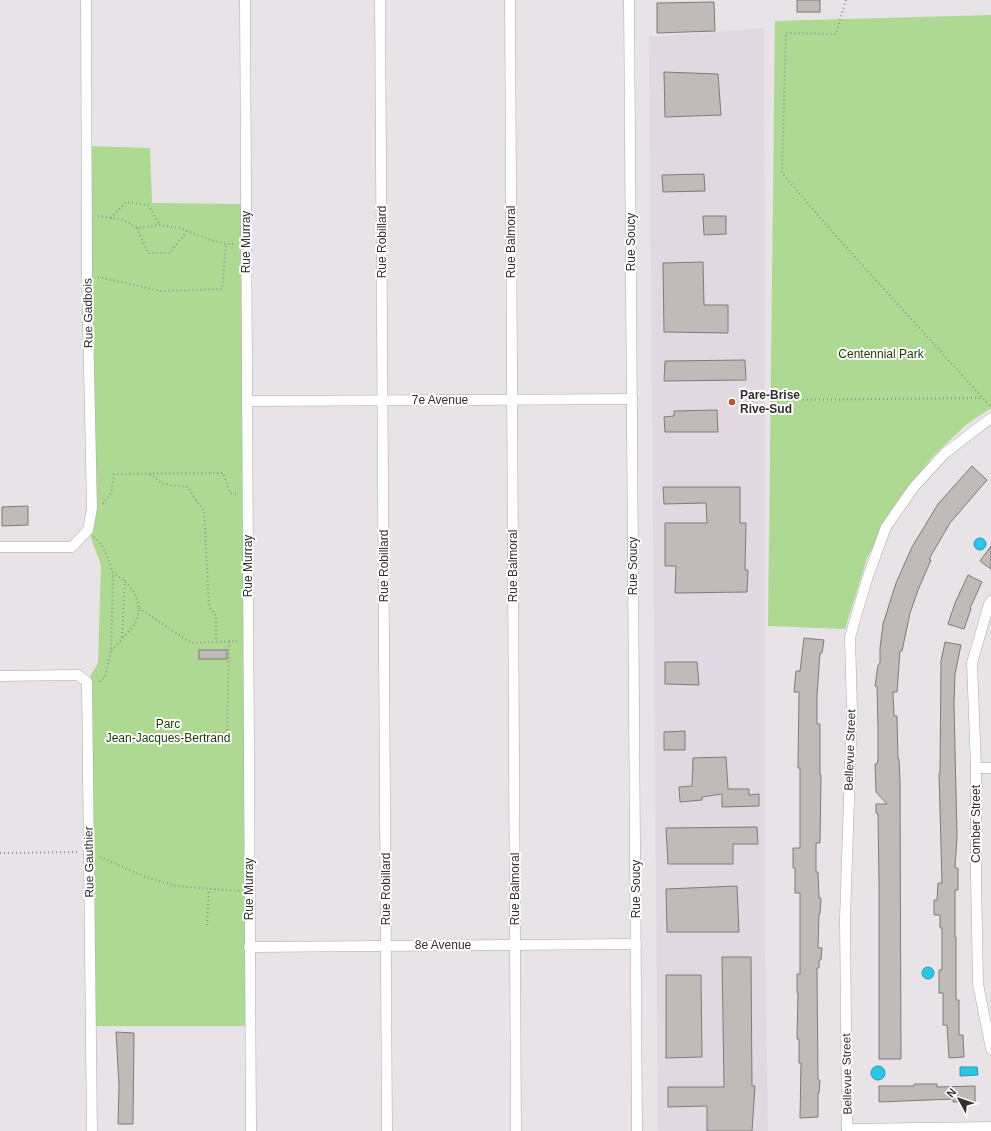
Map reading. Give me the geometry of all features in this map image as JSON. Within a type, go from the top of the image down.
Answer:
[{"type":"street","name":"Rue Gadbois","points":[[86,0],[87,275],[92,508],[88,530]]},
{"type":"street","name":"Rue Murray","points":[[245,0],[251,1131]]},
{"type":"street","name":"Rue Robillard","points":[[380,0],[387,1131]]},
{"type":"street","name":"Rue Balmoral","points":[[510,0],[516,1131]]},
{"type":"street","name":"Rue Soucy","points":[[629,0],[637,1131]]},
{"type":"street","name":"7e Avenue","points":[[247,401],[632,399]]},
{"type":"street","name":"Bellevue Street","points":[[847,1130],[845,919],[852,710],[850,637],[867,579],[886,527],[914,487],[944,454],[991,418]]},
{"type":"street","points":[[0,546],[72,547],[88,530]]},
{"type":"street","name":"Comber Street","points":[[991,601],[972,664],[976,768],[978,984],[991,1049]]},
{"type":"street","name":"Rue Gauthier","points":[[0,676],[78,675],[87,682],[92,1131]]},
{"type":"street","points":[[976,768],[991,768]]},
{"type":"street","name":"8e Avenue","points":[[249,947],[636,944]]},
{"type":"street","points":[[847,1130],[991,1127]]},
{"type":"path","points":[[846,0],[836,34],[786,33],[782,173],[836,236],[991,408]]},
{"type":"path","points":[[111,218],[126,202],[148,205],[160,225]]},
{"type":"path","points":[[87,214],[124,220],[137,228],[148,253],[170,253],[187,231]]},
{"type":"path","points":[[137,228],[160,225],[180,228],[226,244],[246,244]]},
{"type":"path","points":[[87,275],[161,291],[222,289],[226,244]]},
{"type":"path","points":[[779,400],[982,398]]},
{"type":"path","points":[[92,508],[103,503],[111,493],[114,474],[223,473],[230,493],[247,496]]},
{"type":"path","points":[[150,474],[163,484],[188,487],[204,510],[209,606],[216,616],[216,642]]},
{"type":"path","points":[[87,692],[105,677],[111,651],[113,572],[101,544],[88,530]]},
{"type":"path","points":[[111,651],[135,622],[139,608],[135,594],[125,580],[113,572]]},
{"type":"path","points":[[122,639],[125,580]]},
{"type":"path","points":[[139,608],[191,643],[248,641]]},
{"type":"path","points":[[215,732],[227,734],[229,642]]},
{"type":"path","points":[[0,853],[89,852],[143,876],[176,886],[249,892]]},
{"type":"path","points":[[207,924],[209,889]]},
{"type":"shaded area","points":[[764,28],[765,951],[768,1131],[658,1131],[649,37]]},
{"type":"green space","name":"Centennial Park","points":[[991,15],[991,408],[967,424],[933,456],[901,496],[867,558],[845,629],[768,626],[775,21]]},
{"type":"green space","name":"Parc Jean-Jacques-Bertrand","points":[[87,146],[150,148],[152,203],[243,204],[250,1026],[91,1026],[87,682],[98,663],[101,565],[88,530]]},
{"type":"water","points":[[982,538],[985,539],[985,549],[978,550],[975,549],[974,542],[975,539]]},
{"type":"water","points":[[930,967],[933,968],[933,978],[926,979],[923,978],[922,971],[923,968]]},
{"type":"water","points":[[878,1066],[883,1068],[885,1073],[883,1078],[878,1080],[873,1078],[871,1073],[873,1068]]},
{"type":"water","points":[[960,1067],[977,1067],[978,1075],[960,1076]]},
{"type":"building","points":[[797,0],[820,0],[820,12],[797,12]]},
{"type":"building","points":[[714,2],[715,31],[657,33],[657,3]]},
{"type":"building","points":[[664,72],[718,74],[721,115],[665,117]]},
{"type":"building","points":[[704,174],[705,191],[663,192],[662,175]]},
{"type":"building","points":[[703,216],[726,216],[726,234],[704,235]]},
{"type":"building","points":[[703,262],[704,305],[728,305],[728,333],[664,332],[663,263]]},
{"type":"building","points":[[745,360],[746,380],[664,381],[665,361]]},
{"type":"building","points":[[717,410],[718,432],[665,432],[664,417],[674,416],[674,411]]},
{"type":"building","points":[[972,466],[987,480],[950,523],[929,559],[931,560],[910,613],[902,651],[900,651],[897,692],[893,692],[894,716],[897,716],[900,780],[901,1059],[879,1059],[879,882],[878,814],[876,813],[876,804],[887,804],[876,792],[875,764],[877,764],[878,759],[878,727],[877,686],[875,686],[878,665],[880,663],[883,624],[896,583],[912,547],[938,504]]},
{"type":"building","points":[[663,487],[740,487],[740,523],[746,523],[745,570],[748,570],[747,592],[675,593],[676,566],[665,566],[665,523],[707,523],[706,503],[664,504]]},
{"type":"building","points":[[28,506],[28,525],[2,526],[2,507]]},
{"type":"building","points":[[991,546],[991,569],[980,561]]},
{"type":"building","points":[[968,575],[982,582],[970,608],[971,609],[964,629],[948,624],[955,603]]},
{"type":"building","points":[[804,638],[824,640],[822,653],[820,653],[817,696],[817,724],[820,724],[821,775],[820,843],[816,843],[816,872],[818,872],[819,898],[821,898],[818,948],[822,948],[819,968],[817,968],[818,1080],[820,1080],[818,1093],[818,1117],[800,1118],[801,1063],[799,1063],[799,1039],[797,1039],[797,974],[800,974],[800,893],[795,893],[795,868],[793,868],[793,848],[800,848],[800,768],[798,768],[799,692],[794,692],[796,671],[800,671]]},
{"type":"building","points":[[945,642],[961,645],[955,674],[954,704],[957,836],[955,868],[958,868],[958,890],[955,890],[955,937],[956,1000],[959,1000],[959,1035],[963,1035],[964,1057],[949,1058],[947,1025],[943,1025],[943,993],[939,993],[939,970],[942,970],[942,928],[940,928],[940,915],[934,915],[934,900],[937,900],[938,883],[942,883],[939,773],[941,661]]},
{"type":"building","points":[[199,650],[227,650],[227,659],[199,659]]},
{"type":"building","points":[[665,662],[697,662],[699,685],[665,684]]},
{"type":"building","points":[[685,731],[685,750],[664,750],[664,732]]},
{"type":"building","points":[[726,757],[728,789],[749,789],[749,795],[759,794],[759,806],[722,807],[722,794],[702,797],[702,800],[680,802],[679,787],[692,786],[693,758]]},
{"type":"building","points":[[757,827],[758,844],[733,844],[733,864],[668,864],[666,828]]},
{"type":"building","points":[[737,886],[739,932],[667,932],[666,889]]},
{"type":"building","points":[[722,957],[751,957],[752,1086],[755,1086],[752,1131],[707,1131],[707,1106],[668,1107],[668,1087],[724,1087]]},
{"type":"building","points":[[666,975],[701,975],[702,1057],[666,1058]]},
{"type":"building","points":[[116,1032],[134,1033],[133,1124],[118,1124],[119,1085]]},
{"type":"building","points":[[914,1084],[937,1084],[937,1087],[975,1086],[975,1102],[953,1102],[953,1099],[879,1102],[879,1086],[914,1086]]},
{"type":"place","name":"Pare-Brise Rive-Sud","points":[[732,402]]}]
